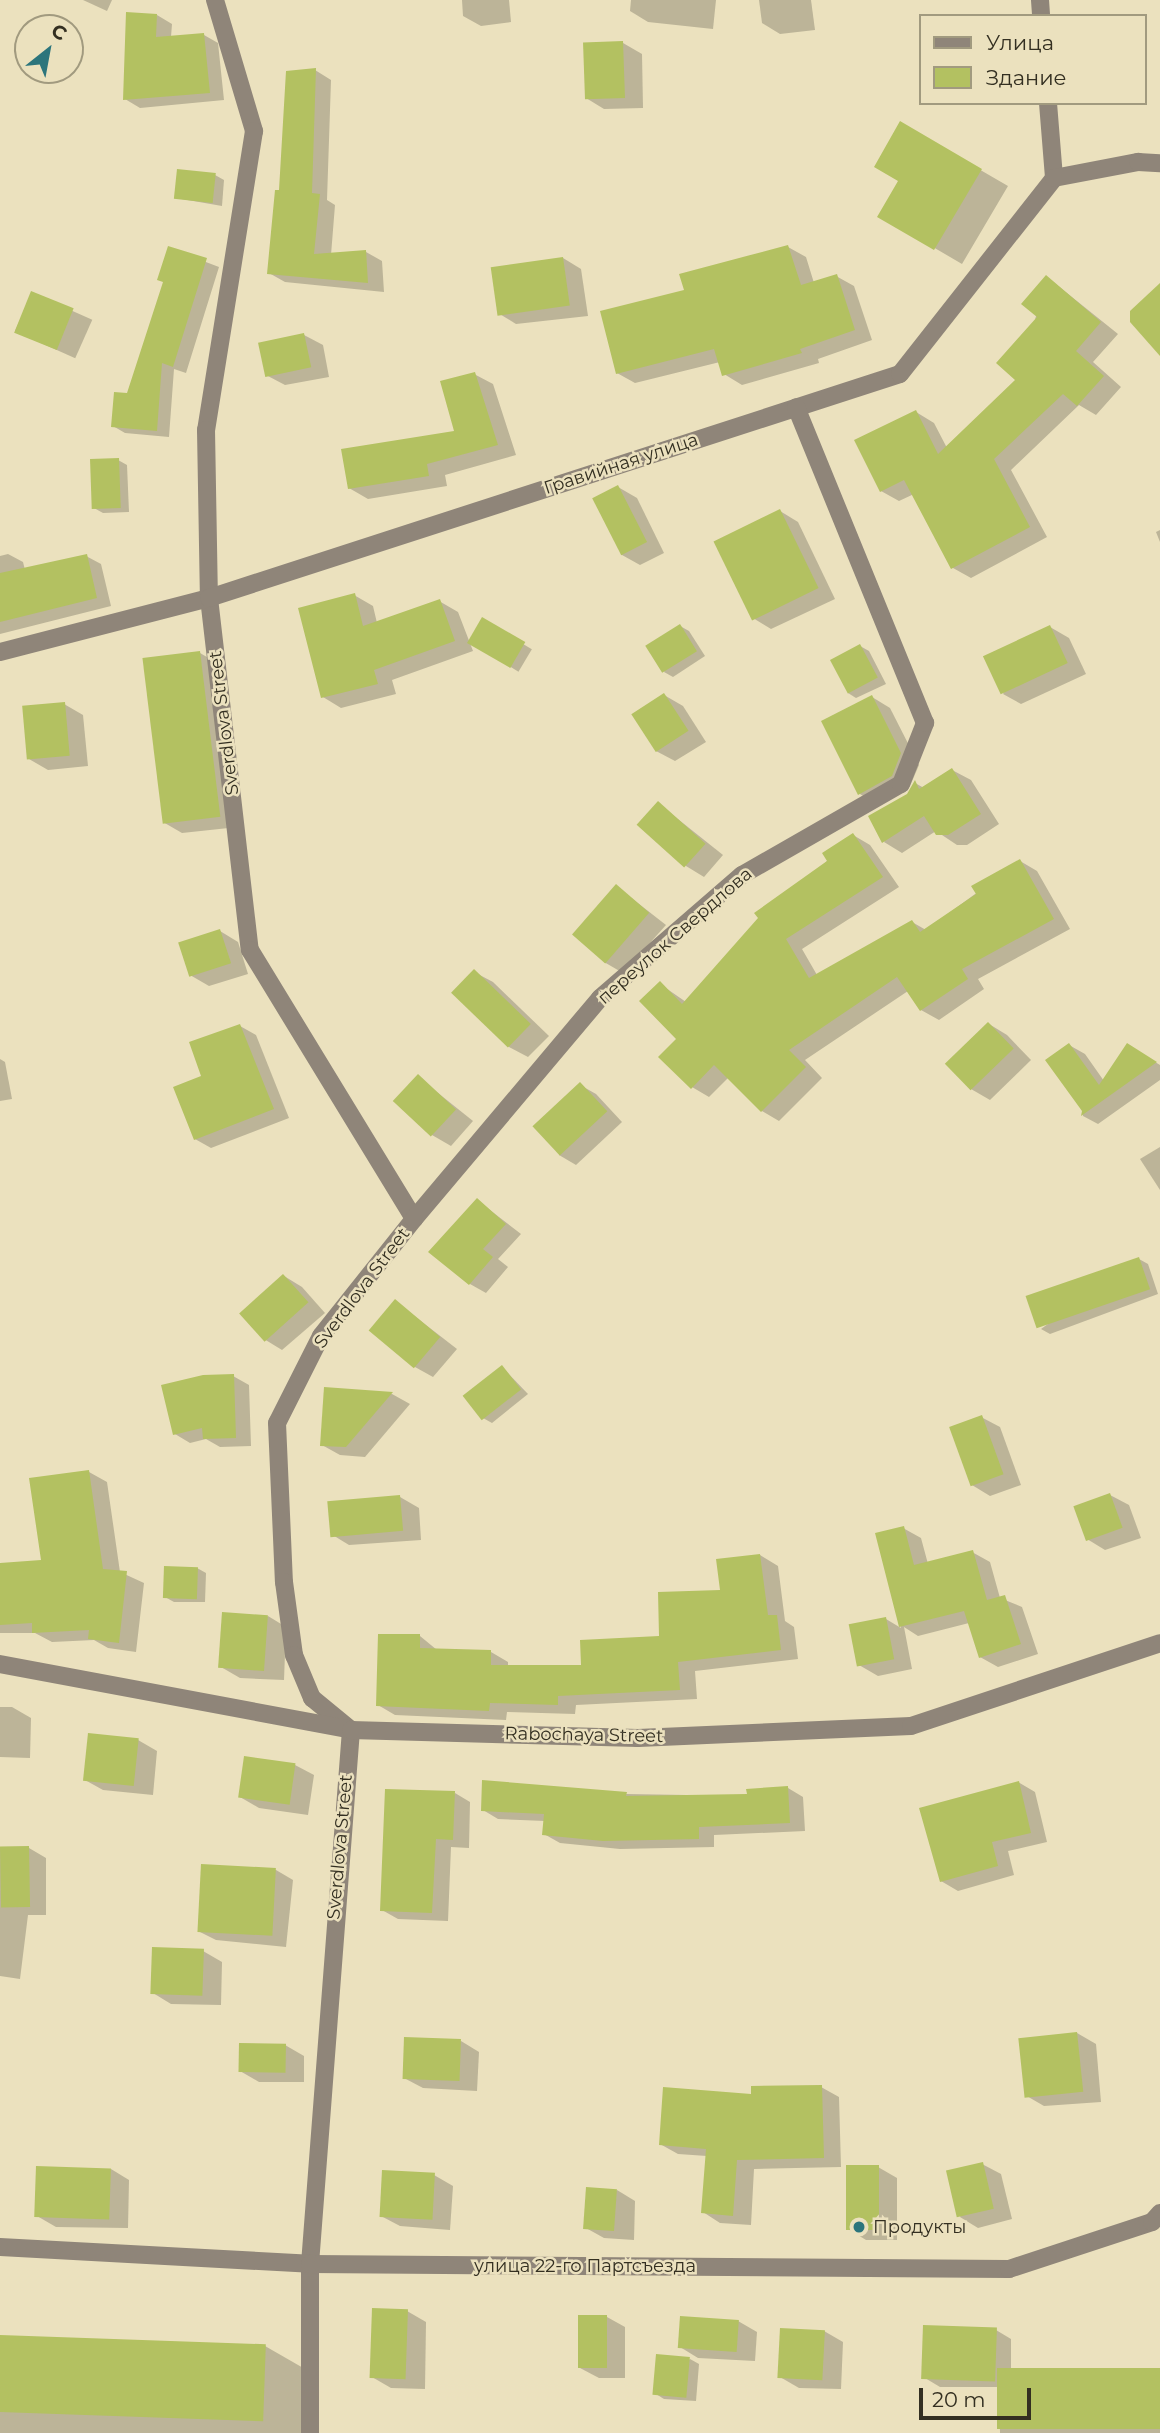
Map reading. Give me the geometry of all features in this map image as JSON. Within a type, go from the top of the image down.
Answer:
[{"type":"street","name":"Sverdlova Street","points":[[215,0],[254,131],[206,430],[209,598],[250,950],[415,1219],[321,1336],[277,1423],[284,1582],[294,1655],[312,1698],[351,1730],[310,2264],[310,2433]]},
{"type":"street","points":[[1048,105],[1054,178],[1138,162],[1160,163]]},
{"type":"street","name":"Гравийная улица","points":[[0,652],[209,598],[900,374],[1054,178]]},
{"type":"street","name":"переулок Свердлова","points":[[415,1219],[600,998],[742,874],[901,784],[925,723],[796,407]]},
{"type":"street","name":"Rabochaya Street","points":[[0,1664],[351,1730],[638,1738],[911,1726],[1160,1643]]},
{"type":"street","name":"улица 22-го Партсъезда","points":[[0,2247],[310,2264],[1009,2269],[1157,2221]]},
{"type":"building","points":[[126,12],[157,14],[156,37],[204,33],[210,93],[123,100]]},
{"type":"building","points":[[623,41],[625,98],[585,99],[583,42]]},
{"type":"building","points":[[316,68],[312,193],[320,194],[314,254],[366,250],[368,283],[267,274],[275,190],[279,190],[286,71]]},
{"type":"building","points":[[900,121],[982,169],[934,250],[877,217],[898,181],[874,167]]},
{"type":"building","points":[[177,169],[216,173],[213,203],[174,199]]},
{"type":"building","points":[[788,245],[801,285],[837,274],[855,330],[800,349],[802,353],[722,376],[714,349],[616,374],[600,311],[684,290],[679,274]]},
{"type":"building","points":[[168,246],[207,258],[173,367],[162,363],[157,431],[111,427],[114,392],[127,393],[163,282],[157,280]]},
{"type":"building","points":[[563,257],[570,306],[498,316],[491,267]]},
{"type":"building","points":[[1046,275],[1101,322],[1076,351],[1104,376],[1077,406],[1063,394],[994,459],[1030,527],[951,569],[904,480],[880,492],[854,440],[916,410],[938,454],[1015,380],[996,363],[1037,317],[1021,304]]},
{"type":"building","points":[[1160,283],[1160,356],[1130,322],[1130,311]]},
{"type":"building","points":[[31,291],[74,308],[57,350],[14,333]]},
{"type":"building","points":[[304,333],[311,367],[265,377],[258,343]]},
{"type":"building","points":[[475,372],[498,445],[427,464],[429,476],[348,489],[341,449],[454,431],[440,381]]},
{"type":"building","points":[[119,458],[121,508],[92,509],[90,459]]},
{"type":"building","points":[[618,485],[647,542],[621,555],[592,498]]},
{"type":"building","points":[[780,509],[819,588],[752,621],[713,541]]},
{"type":"building","points":[[87,554],[97,598],[0,622],[0,573]]},
{"type":"building","points":[[355,593],[363,626],[440,599],[455,641],[374,670],[378,684],[321,698],[298,608]]},
{"type":"building","points":[[482,617],[525,642],[510,668],[467,643]]},
{"type":"building","points":[[680,624],[697,651],[662,673],[645,646]]},
{"type":"building","points":[[1050,625],[1068,663],[1001,694],[983,656]]},
{"type":"building","points":[[860,644],[878,678],[848,694],[830,660]]},
{"type":"building","points":[[200,651],[220,817],[163,824],[142,658]]},
{"type":"building","points":[[664,693],[689,731],[656,752],[631,714]]},
{"type":"building","points":[[872,695],[901,753],[892,776],[858,795],[821,721]]},
{"type":"building","points":[[65,702],[70,756],[27,760],[22,706]]},
{"type":"building","points":[[952,768],[981,814],[948,835],[936,835],[924,816],[882,843],[868,816],[907,794],[915,780],[919,789]]},
{"type":"building","points":[[658,801],[706,844],[684,868],[637,825]]},
{"type":"building","points":[[853,833],[883,877],[786,939],[809,978],[912,920],[920,932],[976,894],[971,886],[1020,859],[1054,919],[962,969],[968,979],[920,1011],[897,977],[789,1050],[806,1067],[761,1112],[714,1065],[691,1089],[658,1057],[676,1039],[639,1001],[660,981],[682,1004],[758,918],[754,913],[827,861],[822,853]]},
{"type":"building","points":[[616,884],[649,913],[605,963],[572,935]]},
{"type":"building","points":[[220,929],[231,963],[189,977],[178,943]]},
{"type":"building","points":[[474,969],[531,1024],[508,1048],[451,993]]},
{"type":"building","points":[[988,1022],[1014,1049],[971,1090],[945,1064]]},
{"type":"building","points":[[240,1024],[274,1109],[194,1140],[173,1087],[201,1076],[189,1042]]},
{"type":"building","points":[[1069,1043],[1099,1085],[1127,1043],[1157,1062],[1081,1116],[1082,1111],[1045,1060]]},
{"type":"building","points":[[418,1074],[456,1109],[431,1137],[393,1101]]},
{"type":"building","points":[[580,1082],[607,1111],[560,1156],[532,1126]]},
{"type":"building","points":[[477,1198],[506,1224],[483,1249],[493,1257],[469,1285],[428,1252]]},
{"type":"building","points":[[1139,1257],[1150,1289],[1037,1328],[1026,1296]]},
{"type":"building","points":[[283,1274],[308,1302],[265,1342],[239,1313]]},
{"type":"building","points":[[395,1299],[440,1337],[414,1368],[369,1330]]},
{"type":"building","points":[[502,1365],[521,1389],[482,1420],[463,1396]]},
{"type":"building","points":[[234,1374],[236,1438],[203,1439],[202,1428],[173,1435],[161,1385],[203,1375]]},
{"type":"building","points":[[324,1387],[393,1392],[346,1447],[320,1446]]},
{"type":"building","points":[[982,1415],[1004,1474],[971,1486],[949,1427]]},
{"type":"building","points":[[89,1470],[103,1569],[127,1571],[119,1643],[88,1639],[89,1630],[32,1633],[32,1623],[0,1625],[0,1563],[41,1560],[29,1478]]},
{"type":"building","points":[[1110,1493],[1123,1528],[1086,1541],[1073,1506]]},
{"type":"building","points":[[400,1495],[403,1531],[330,1537],[327,1501]]},
{"type":"building","points":[[904,1526],[914,1565],[973,1550],[987,1600],[1005,1595],[1021,1644],[979,1658],[964,1611],[899,1627],[875,1533]]},
{"type":"building","points":[[760,1554],[768,1615],[777,1615],[781,1650],[678,1662],[680,1690],[558,1696],[558,1705],[490,1703],[489,1711],[376,1706],[378,1634],[420,1634],[420,1648],[491,1650],[491,1665],[581,1665],[580,1640],[659,1636],[658,1592],[720,1590],[716,1559]]},
{"type":"building","points":[[164,1566],[198,1567],[197,1599],[163,1598]]},
{"type":"building","points":[[222,1612],[268,1615],[264,1671],[218,1668]]},
{"type":"building","points":[[886,1617],[894,1659],[857,1666],[849,1624]]},
{"type":"building","points":[[88,1733],[139,1738],[134,1786],[83,1781]]},
{"type":"building","points":[[244,1756],[295,1763],[290,1805],[238,1798]]},
{"type":"building","points":[[482,1780],[627,1792],[626,1796],[747,1794],[746,1789],[788,1786],[790,1823],[699,1827],[699,1839],[603,1841],[542,1835],[544,1814],[481,1811]]},
{"type":"building","points":[[1019,1781],[1031,1833],[992,1842],[998,1866],[940,1882],[919,1808]]},
{"type":"building","points":[[385,1789],[455,1791],[453,1840],[436,1839],[432,1913],[380,1911]]},
{"type":"building","points":[[29,1846],[30,1907],[1,1907],[0,1847]]},
{"type":"building","points":[[201,1864],[276,1868],[272,1936],[197,1932]]},
{"type":"building","points":[[152,1947],[204,1949],[202,1996],[150,1994]]},
{"type":"building","points":[[1077,2032],[1083,2092],[1025,2098],[1018,2038]]},
{"type":"building","points":[[404,2037],[461,2039],[459,2081],[403,2079]]},
{"type":"building","points":[[239,2043],[286,2044],[285,2073],[238,2072]]},
{"type":"building","points":[[822,2085],[824,2158],[737,2160],[733,2216],[701,2213],[706,2149],[659,2145],[663,2087],[751,2094],[751,2086]]},
{"type":"building","points":[[983,2162],[994,2209],[957,2217],[946,2171]]},
{"type":"building","points":[[846,2165],[879,2165],[879,2230],[846,2230]]},
{"type":"building","points":[[36,2166],[111,2169],[109,2220],[34,2217]]},
{"type":"building","points":[[382,2170],[435,2173],[432,2220],[380,2217]]},
{"type":"building","points":[[586,2187],[617,2189],[614,2231],[583,2229]]},
{"type":"building","points":[[372,2308],[408,2309],[406,2379],[370,2378]]},
{"type":"building","points":[[578,2315],[607,2315],[607,2368],[578,2368]]},
{"type":"building","points":[[680,2316],[739,2320],[737,2352],[678,2348]]},
{"type":"building","points":[[923,2325],[997,2328],[995,2382],[921,2379]]},
{"type":"building","points":[[780,2328],[825,2330],[822,2380],[777,2378]]},
{"type":"building","points":[[0,2335],[266,2344],[263,2421],[0,2412]]},
{"type":"building","points":[[656,2354],[690,2357],[686,2398],[652,2395]]},
{"type":"building","points":[[997,2368],[1160,2368],[1160,2429],[997,2429]]},
{"type":"place","name":"Продукты","points":[[859,2227]]}]
